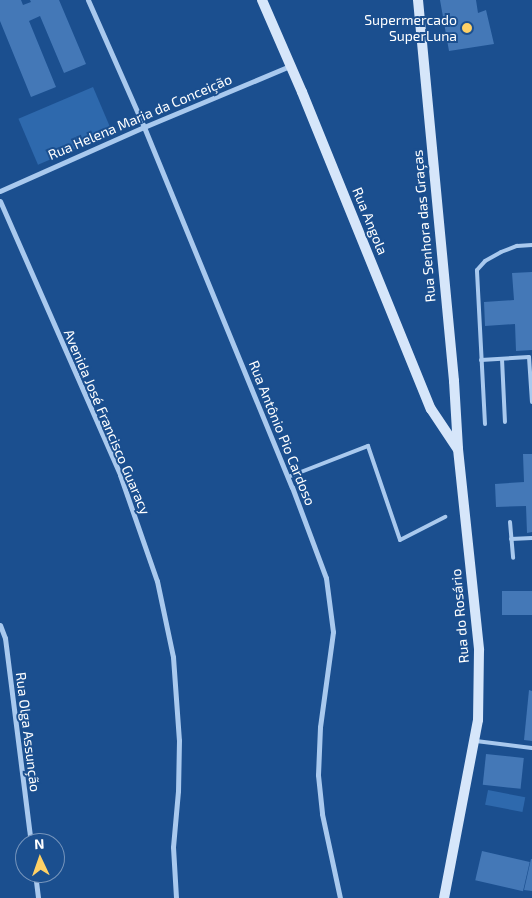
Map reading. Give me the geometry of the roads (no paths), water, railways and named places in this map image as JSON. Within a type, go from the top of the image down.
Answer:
[{"type":"street","name":"Rua Antônio Pio Cardoso","points":[[88,0],[144,127],[288,477],[326,578],[333,632],[320,727],[318,775],[324,822],[340,898]]},
{"type":"street","name":"Rua Angola","points":[[262,0],[431,409],[458,449]]},
{"type":"street","name":"Rua Senhora das Graças","points":[[418,0],[454,381],[458,449]]},
{"type":"street","name":"Rua Helena Maria da Conceição","points":[[0,190],[290,66]]},
{"type":"street","name":"Avenida José Francisco Guaracy","points":[[0,201],[120,475],[157,581],[173,657],[179,740],[173,847],[176,898]]},
{"type":"street","name":"Rua do Rosário","points":[[444,898],[478,720],[479,650],[458,449]]},
{"type":"street","name":"Rua Olga Assunção","points":[[0,625],[4,638],[30,833]]},
{"type":"street","points":[[36,883],[38,898]]},
{"type":"lane","points":[[484,424],[477,270],[485,261],[501,252],[517,246],[532,245]]},
{"type":"lane","points":[[481,360],[529,358],[532,402]]},
{"type":"lane","points":[[502,359],[505,422]]},
{"type":"lane","points":[[288,477],[368,446],[400,540],[445,517]]},
{"type":"lane","points":[[510,522],[513,558]]},
{"type":"lane","points":[[511,539],[532,538]]},
{"type":"lane","points":[[474,741],[532,748]]},
{"type":"place","name":"Supermercado SuperLuna","points":[[467,28]]}]
